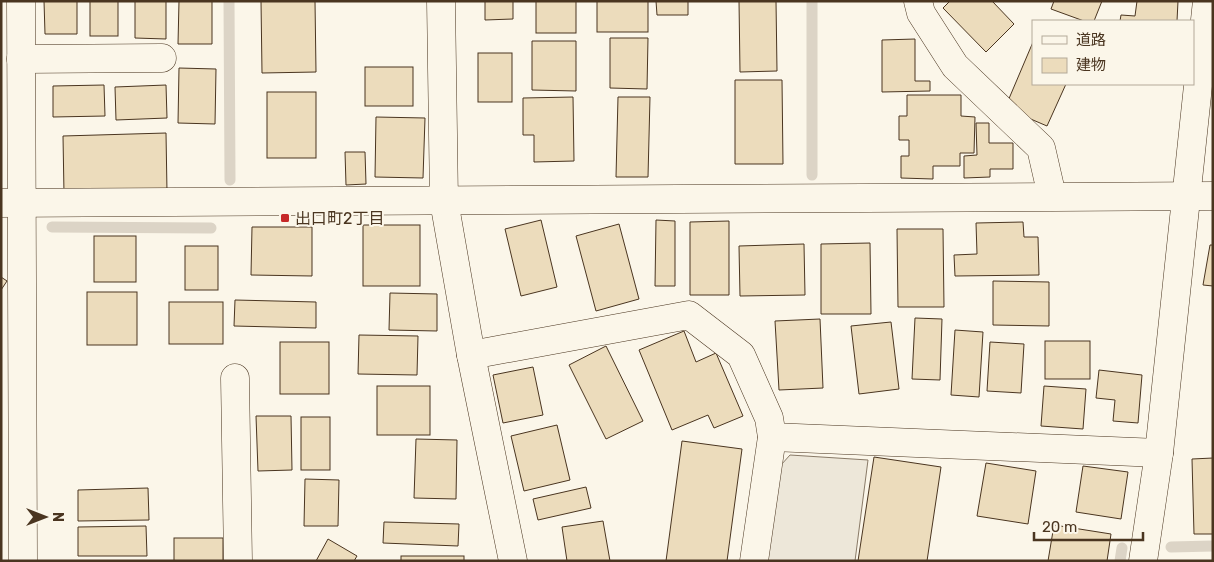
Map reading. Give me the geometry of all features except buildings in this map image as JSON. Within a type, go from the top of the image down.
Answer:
[{"type":"street","points":[[21,1],[21,60],[12,203],[24,561]]},
{"type":"street","points":[[441,1],[444,201],[471,355],[513,561]]},
{"type":"street","points":[[918,1],[921,13],[955,66],[1041,148],[1052,196]]},
{"type":"street","points":[[1143,561],[1200,196],[1207,1]]},
{"type":"street","points":[[21,60],[162,58]]},
{"type":"street","points":[[12,203],[1200,196]]},
{"type":"street","points":[[471,355],[688,315],[742,355],[769,418],[772,437],[754,561]]},
{"type":"street","points":[[235,378],[238,561]]},
{"type":"street","points":[[772,437],[1159,453]]},
{"type":"shaded area","points":[[790,455],[868,460],[855,561],[766,561],[781,465]]},
{"type":"waterway","points":[[229,1],[230,180]]},
{"type":"waterway","points":[[812,1],[812,175]]},
{"type":"waterway","points":[[52,227],[211,228]]},
{"type":"waterway","points":[[1171,547],[1213,546]]},
{"type":"waterway","points":[[1120,561],[1122,548]]},
{"type":"place","name":"出口町2丁目","points":[[285,218]]}]
